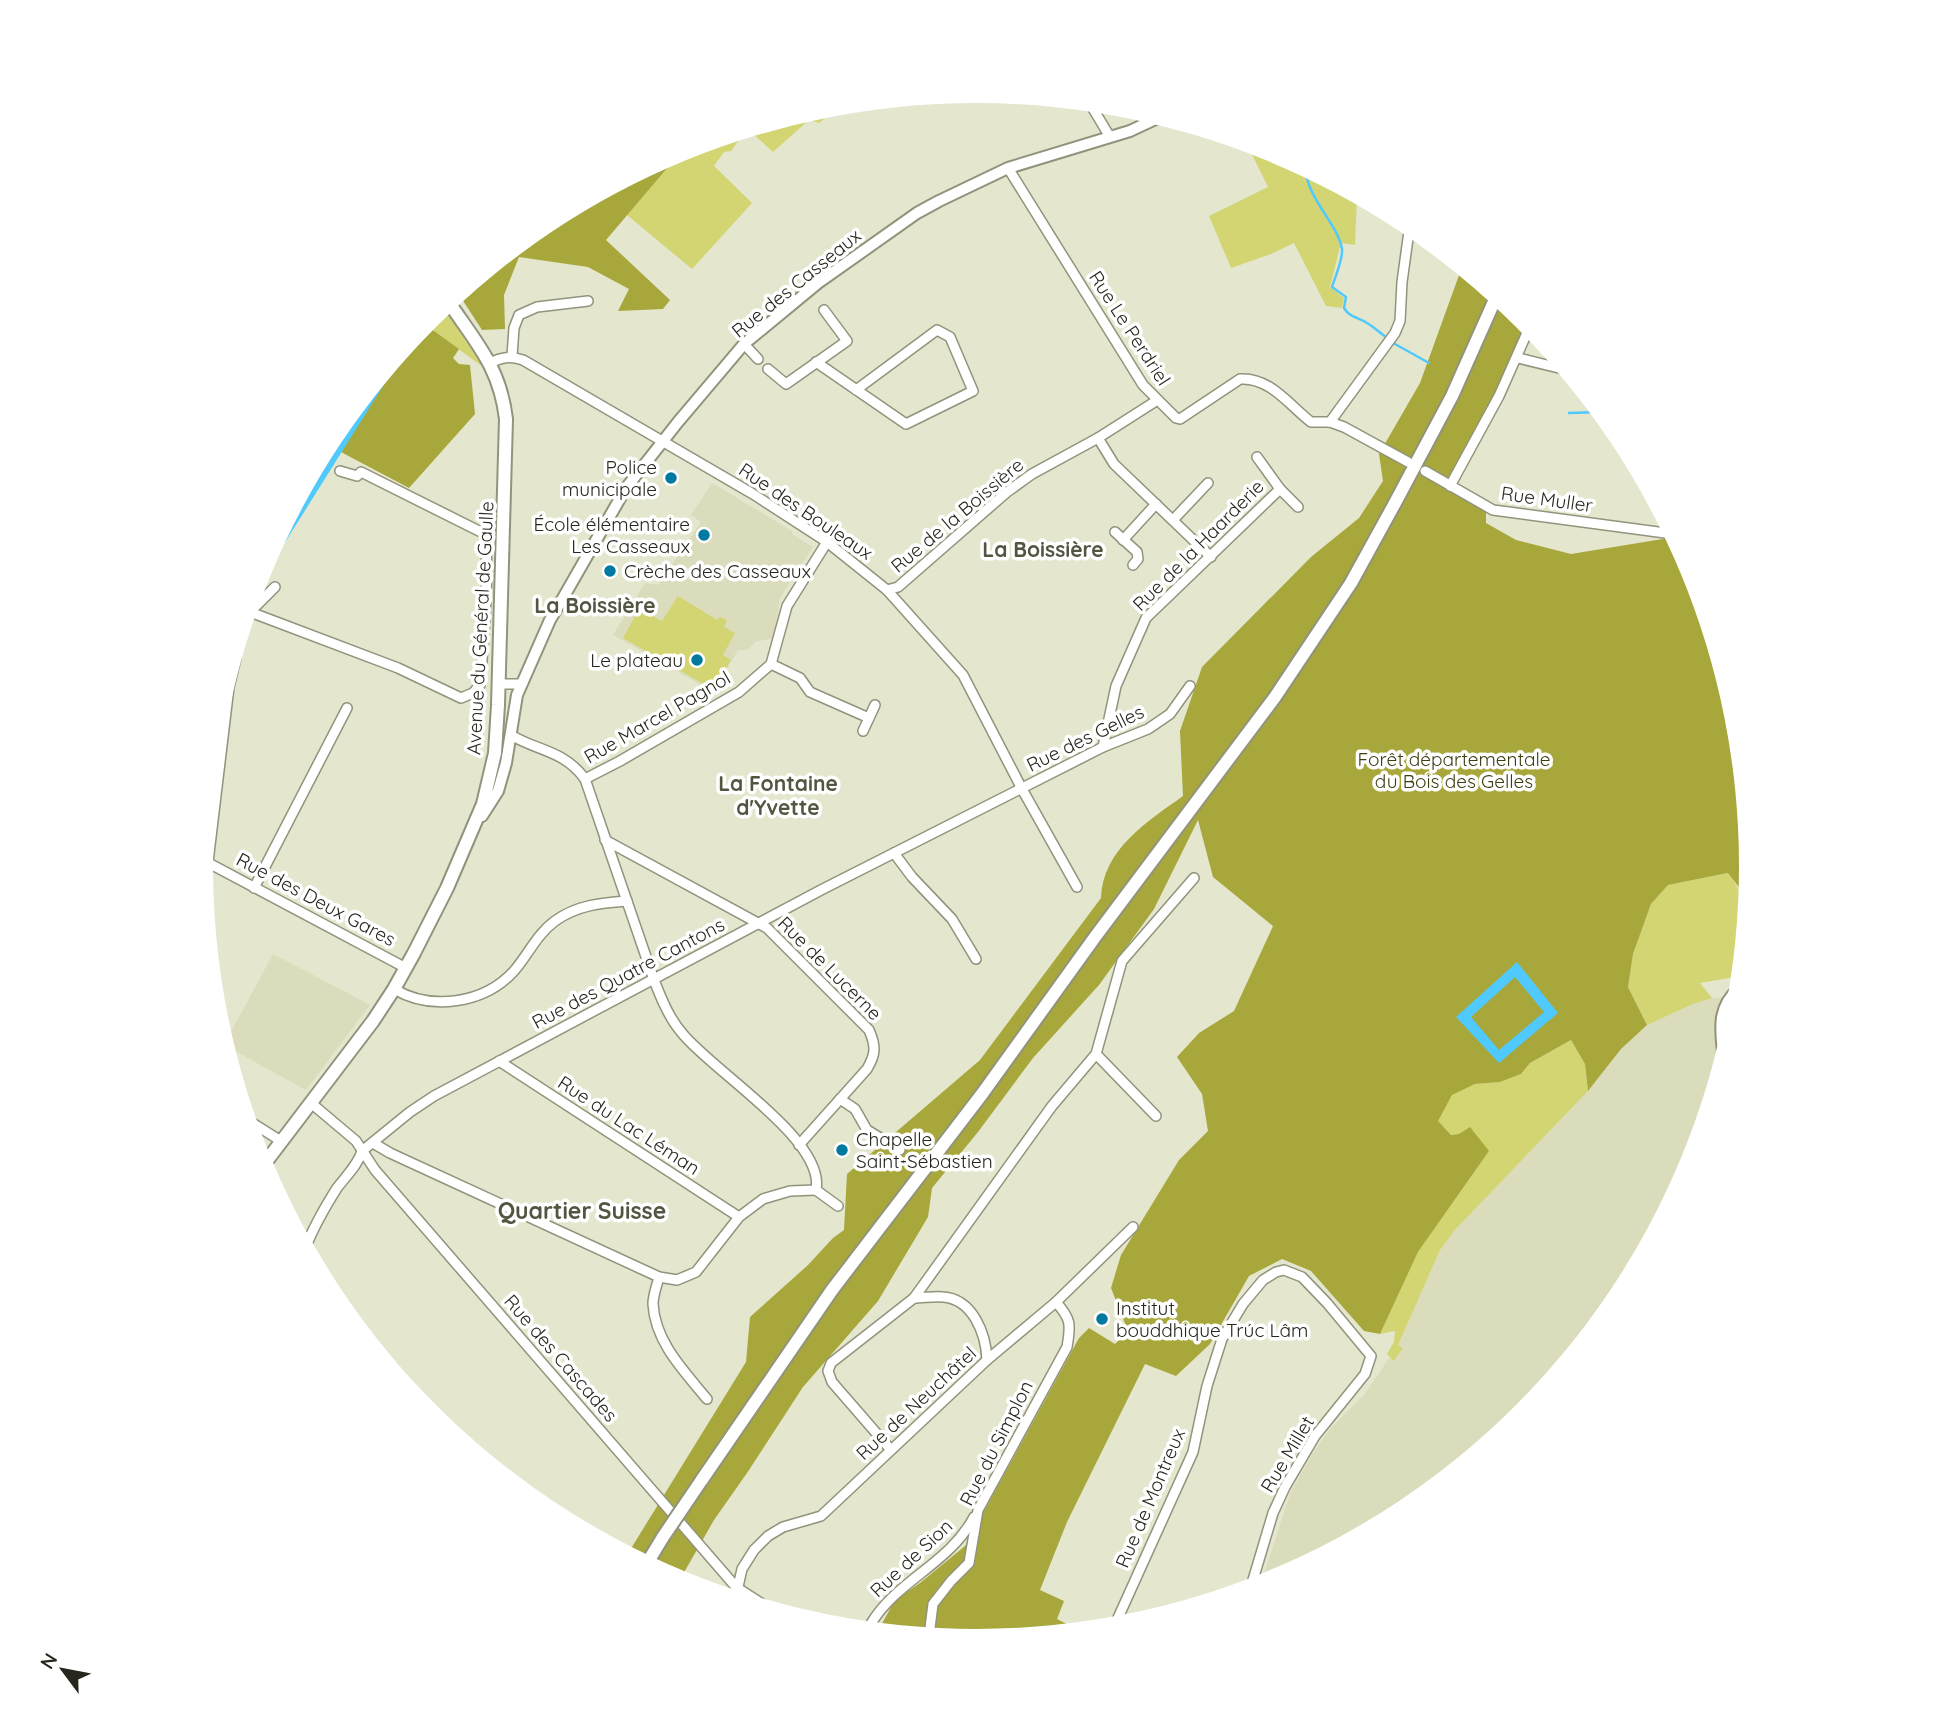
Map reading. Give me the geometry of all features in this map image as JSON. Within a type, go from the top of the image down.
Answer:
[{"type":"main road","points":[[651,1557],[839,1280],[974,1105],[1283,685],[1351,583],[1452,396],[1492,305]]},
{"type":"main road","name":"Avenue du Général de Gaulle","points":[[270,1156],[311,1104],[394,989],[406,968],[476,825],[493,762],[499,684],[506,419],[499,380],[491,363],[455,310]]},
{"type":"street","points":[[1096,113],[1110,138]]},
{"type":"street","name":"Rue des Casseaux","points":[[476,825],[498,791],[507,760],[514,706],[550,620],[617,501],[744,344],[818,283],[917,213],[1008,168],[1110,138],[1147,123]]},
{"type":"street","name":"Rue Le Perdriel","points":[[1008,168],[1143,385],[1156,401],[1161,401],[1176,418],[1180,419],[1240,379],[1251,379],[1269,386],[1311,422],[1330,422]]},
{"type":"street","points":[[1408,238],[1400,321],[1395,333],[1330,422],[1357,433],[1408,462]]},
{"type":"street","points":[[491,363],[512,356],[514,328],[519,315],[537,307],[588,300]]},
{"type":"street","points":[[768,369],[786,384],[847,341],[824,310]]},
{"type":"street","points":[[816,362],[856,390],[906,424],[973,390],[950,337],[937,330],[856,390]]},
{"type":"street","points":[[1450,486],[1526,338]]},
{"type":"street","points":[[744,344],[758,359]]},
{"type":"street","name":"Rue des Bouleaux","points":[[512,356],[664,440],[827,542],[887,590],[962,675],[1077,887]]},
{"type":"street","points":[[1518,358],[1553,367]]},
{"type":"street","name":"Rue de la Boissière","points":[[887,590],[898,587],[1032,474],[1098,438],[1156,401]]},
{"type":"street","points":[[1098,438],[1114,464],[1211,556]]},
{"type":"street","name":"Rue de la Haarderie","points":[[1257,457],[1280,489],[1298,507]]},
{"type":"street","points":[[256,613],[398,668],[461,698],[473,693],[480,685],[487,569],[486,539],[483,533],[361,472],[357,476],[340,471]]},
{"type":"street","name":"Rue Muller","points":[[1425,471],[1493,510],[1663,533]]},
{"type":"street","points":[[1173,520],[1208,483]]},
{"type":"street","name":"Rue de la Haarderie","points":[[1103,747],[1116,686],[1140,629],[1156,607],[1280,489]]},
{"type":"street","points":[[1123,540],[1156,504]]},
{"type":"street","points":[[1115,532],[1138,552],[1138,559],[1133,565]]},
{"type":"street","points":[[827,542],[787,606],[771,664],[800,678],[810,692],[869,718]]},
{"type":"street","points":[[487,569],[502,569]]},
{"type":"street","points":[[261,601],[275,587]]},
{"type":"street","name":"Rue Marcel Pagnol","points":[[585,779],[739,692],[771,664]]},
{"type":"street","points":[[499,684],[522,684]]},
{"type":"street","name":"Rue des Gelles","points":[[1022,789],[1103,747],[1148,729],[1170,714],[1190,686]]},
{"type":"street","points":[[498,705],[514,706]]},
{"type":"street","points":[[863,732],[875,705]]},
{"type":"street","points":[[254,888],[347,708]]},
{"type":"street","points":[[511,735],[555,753],[585,779],[654,980],[668,1012],[681,1032],[702,1055],[783,1124],[811,1161],[818,1179],[816,1190]]},
{"type":"street","name":"Rue des Quatre Cantons","points":[[310,1239],[337,1188],[359,1160],[362,1151],[410,1112],[435,1096],[759,923],[1022,789]]},
{"type":"street","name":"Rue de Lucerne","points":[[605,841],[759,923],[869,1030],[875,1042],[875,1057],[799,1145]]},
{"type":"street","points":[[894,853],[912,877],[952,919],[976,960]]},
{"type":"street","name":"Rue des Deux Gares","points":[[213,865],[406,968]]},
{"type":"street","points":[[891,1450],[832,1382],[828,1371],[831,1363],[915,1298],[1052,1106],[1096,1054],[1122,961],[1194,878]]},
{"type":"street","points":[[394,989],[418,1000],[434,1002],[479,995],[512,973],[537,939],[557,919],[596,903],[627,901]]},
{"type":"street","points":[[1721,1030],[1723,1009],[1727,1003]]},
{"type":"street","points":[[1096,1054],[1156,1116]]},
{"type":"street","name":"Rue du Lac Léman","points":[[499,1061],[739,1217]]},
{"type":"street","points":[[840,1099],[855,1109],[867,1129],[900,1150]]},
{"type":"street","name":"Rue des Cascades","points":[[311,1104],[356,1141],[375,1170],[736,1587],[747,1594]]},
{"type":"street","points":[[259,1127],[281,1141]]},
{"type":"street","points":[[373,1143],[659,1277],[677,1280],[696,1272],[739,1217],[763,1199],[790,1191],[816,1190],[838,1206]]},
{"type":"street","name":"Rue de Neuchâtel","points":[[736,1591],[742,1569],[754,1550],[768,1536],[783,1527],[821,1516],[988,1360],[1056,1302],[1133,1227]]},
{"type":"street","name":"Rue de Montreux","points":[[1119,1616],[1193,1452],[1207,1386],[1222,1339],[1243,1304],[1263,1280],[1284,1270],[1302,1277],[1365,1349]]},
{"type":"street","points":[[659,1277],[653,1302],[658,1326],[671,1355],[707,1399]]},
{"type":"street","points":[[915,1298],[944,1297],[962,1303],[976,1319],[987,1342],[988,1360]]},
{"type":"street","name":"Rue du Simplon","points":[[930,1628],[933,1604],[969,1563],[978,1510],[1067,1346],[1071,1324],[1056,1302]]},
{"type":"street","name":"Rue Millet","points":[[1254,1577],[1277,1504],[1314,1436],[1365,1374],[1371,1356],[1365,1349]]},
{"type":"street","name":"Rue de Sion","points":[[872,1622],[883,1605],[954,1547],[967,1531],[978,1510]]},
{"type":"shaded area","points":[[806,123],[773,152],[756,136]]},
{"type":"shaded area","points":[[737,142],[731,151],[724,152],[714,166],[752,203],[692,269],[627,215],[665,170]]},
{"type":"shaded area","points":[[1253,155],[1314,182],[1357,205],[1355,245],[1341,243],[1330,287],[1344,298],[1342,308],[1326,306],[1294,243],[1231,268],[1209,216],[1268,187]]},
{"type":"shaded area","points":[[450,314],[483,367],[433,330]]},
{"type":"shaded area","points":[[712,483],[792,531],[792,534],[813,547],[780,598],[773,638],[755,642],[748,650],[738,650],[713,692],[613,635],[645,583],[658,585],[701,522],[691,515]]},
{"type":"shaded area","points":[[678,596],[717,620],[720,617],[727,620],[724,627],[735,633],[723,655],[731,660],[714,690],[623,638],[639,609],[662,621]]},
{"type":"shaded area","points":[[1729,873],[1739,890],[1733,966],[1731,978],[1700,983],[1712,998],[1647,1025],[1628,987],[1633,954],[1651,904],[1668,885]]},
{"type":"shaded area","points":[[273,954],[370,1005],[306,1090],[236,1052],[231,1032]]},
{"type":"shaded area","points":[[1728,997],[1713,1064],[1681,1159],[1637,1248],[1582,1331],[1516,1406],[1441,1472],[1358,1527],[1264,1573],[1290,1494],[1311,1456],[1330,1429],[1363,1396],[1390,1357],[1395,1361],[1403,1348],[1398,1345],[1440,1250],[1454,1231],[1588,1091],[1621,1049],[1647,1025],[1712,998]]},
{"type":"shaded area","points":[[1571,1040],[1585,1064],[1588,1091],[1454,1231],[1440,1250],[1398,1345],[1403,1348],[1394,1361],[1387,1354],[1394,1342],[1395,1331],[1380,1334],[1418,1252],[1489,1151],[1459,1134],[1451,1135],[1437,1121],[1452,1095],[1475,1084],[1500,1082],[1521,1074],[1530,1063]]},
{"type":"green space","points":[[666,169],[606,240],[670,300],[663,309],[618,311],[629,289],[588,267],[519,257],[504,295],[505,329],[482,330],[464,302],[473,293],[511,261],[552,232],[594,206]]},
{"type":"green space","name":"Forêt départementale du Bois des Gelles","points":[[1459,276],[1522,333],[1508,367],[1446,486],[1486,511],[1486,523],[1516,540],[1571,554],[1665,539],[1699,621],[1725,718],[1733,767],[1738,817],[1739,887],[1728,873],[1668,885],[1651,904],[1633,954],[1628,987],[1647,1025],[1621,1049],[1588,1091],[1585,1064],[1571,1040],[1530,1063],[1521,1074],[1500,1082],[1475,1084],[1452,1095],[1438,1121],[1451,1135],[1459,1134],[1470,1127],[1489,1151],[1418,1252],[1380,1334],[1364,1331],[1311,1271],[1282,1259],[1249,1276],[1210,1344],[1176,1376],[1145,1364],[1067,1522],[1040,1590],[1064,1601],[1057,1619],[1067,1624],[976,1630],[882,1624],[895,1600],[965,1546],[1079,1338],[1089,1328],[1115,1344],[1128,1331],[1111,1288],[1121,1255],[1179,1160],[1208,1131],[1202,1094],[1177,1057],[1199,1033],[1234,1011],[1273,926],[1213,877],[1198,820],[1154,909],[1099,985],[1033,1058],[932,1188],[928,1217],[878,1301],[803,1387],[714,1520],[684,1572],[632,1548],[746,1362],[750,1317],[844,1230],[847,1174],[980,1060],[1101,898],[1104,881],[1118,851],[1155,816],[1183,796],[1180,731],[1202,667],[1311,557],[1359,518],[1383,481],[1379,454],[1420,383]]},
{"type":"green space","points":[[433,330],[459,349],[453,358],[459,364],[470,365],[475,414],[409,488],[341,452],[375,396]]},
{"type":"water","points":[[1517,962],[1558,1013],[1499,1063],[1456,1017]],"holes":[[[1515,977],[1544,1012],[1499,1050],[1471,1017]]]},
{"type":"waterway","points":[[1307,179],[1335,230],[1342,249],[1332,287],[1346,297],[1344,308],[1349,314],[1386,337]]},
{"type":"waterway","points":[[1395,344],[1429,363]]},
{"type":"waterway","points":[[1569,413],[1590,412]]},
{"type":"place","name":"Police municipale","points":[[671,478]]},
{"type":"place","name":"École élémentaire Les Casseaux","points":[[704,535]]},
{"type":"place","name":"Crèche des Casseaux","points":[[610,571]]},
{"type":"place","name":"Le plateau","points":[[697,660]]},
{"type":"place","name":"Chapelle Saint-Sébastien","points":[[842,1150]]},
{"type":"place","name":"Institut bouddhique Trúc Lâm","points":[[1102,1319]]},
{"type":"district","name":"La Boissière","points":[[1043,550]]},
{"type":"district","name":"La Boissière","points":[[595,606]]},
{"type":"district","name":"La Fontaine d'Yvette","points":[[778,796]]},
{"type":"district","name":"Quartier Suisse","points":[[582,1211]]}]
